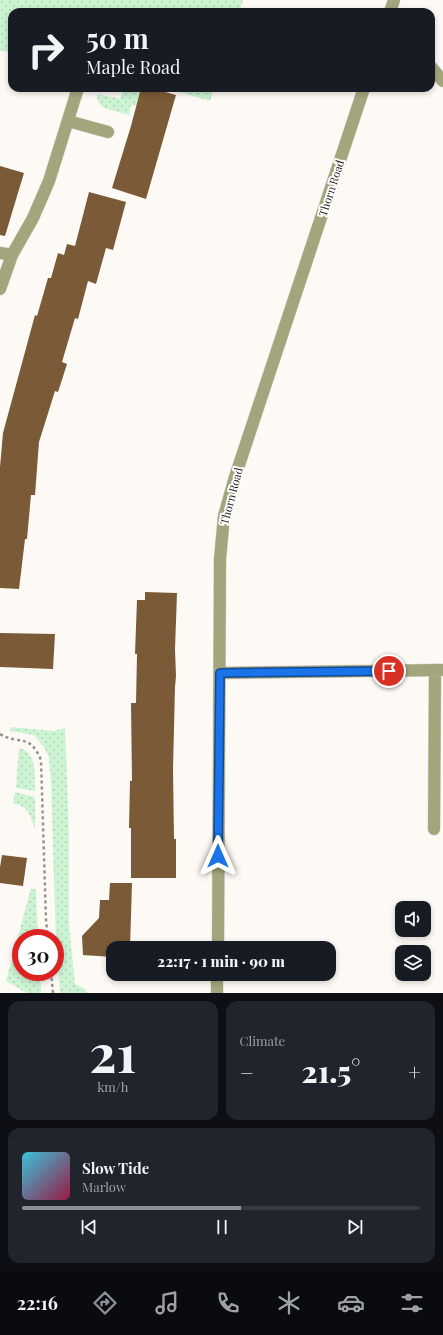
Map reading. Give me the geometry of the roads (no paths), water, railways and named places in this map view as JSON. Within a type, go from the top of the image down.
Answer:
[{"type":"street","points":[[435,72],[443,81]]},
{"type":"street","points":[[0,289],[6,254],[33,218],[44,194],[77,92]]},
{"type":"street","name":"Thorn Road","points":[[218,941],[220,559],[224,516],[235,477],[363,92]]},
{"type":"street","points":[[68,120],[108,132]]},
{"type":"street","points":[[220,673],[439,670],[434,829]]},
{"type":"street","points":[[217,993],[218,981]]}]
